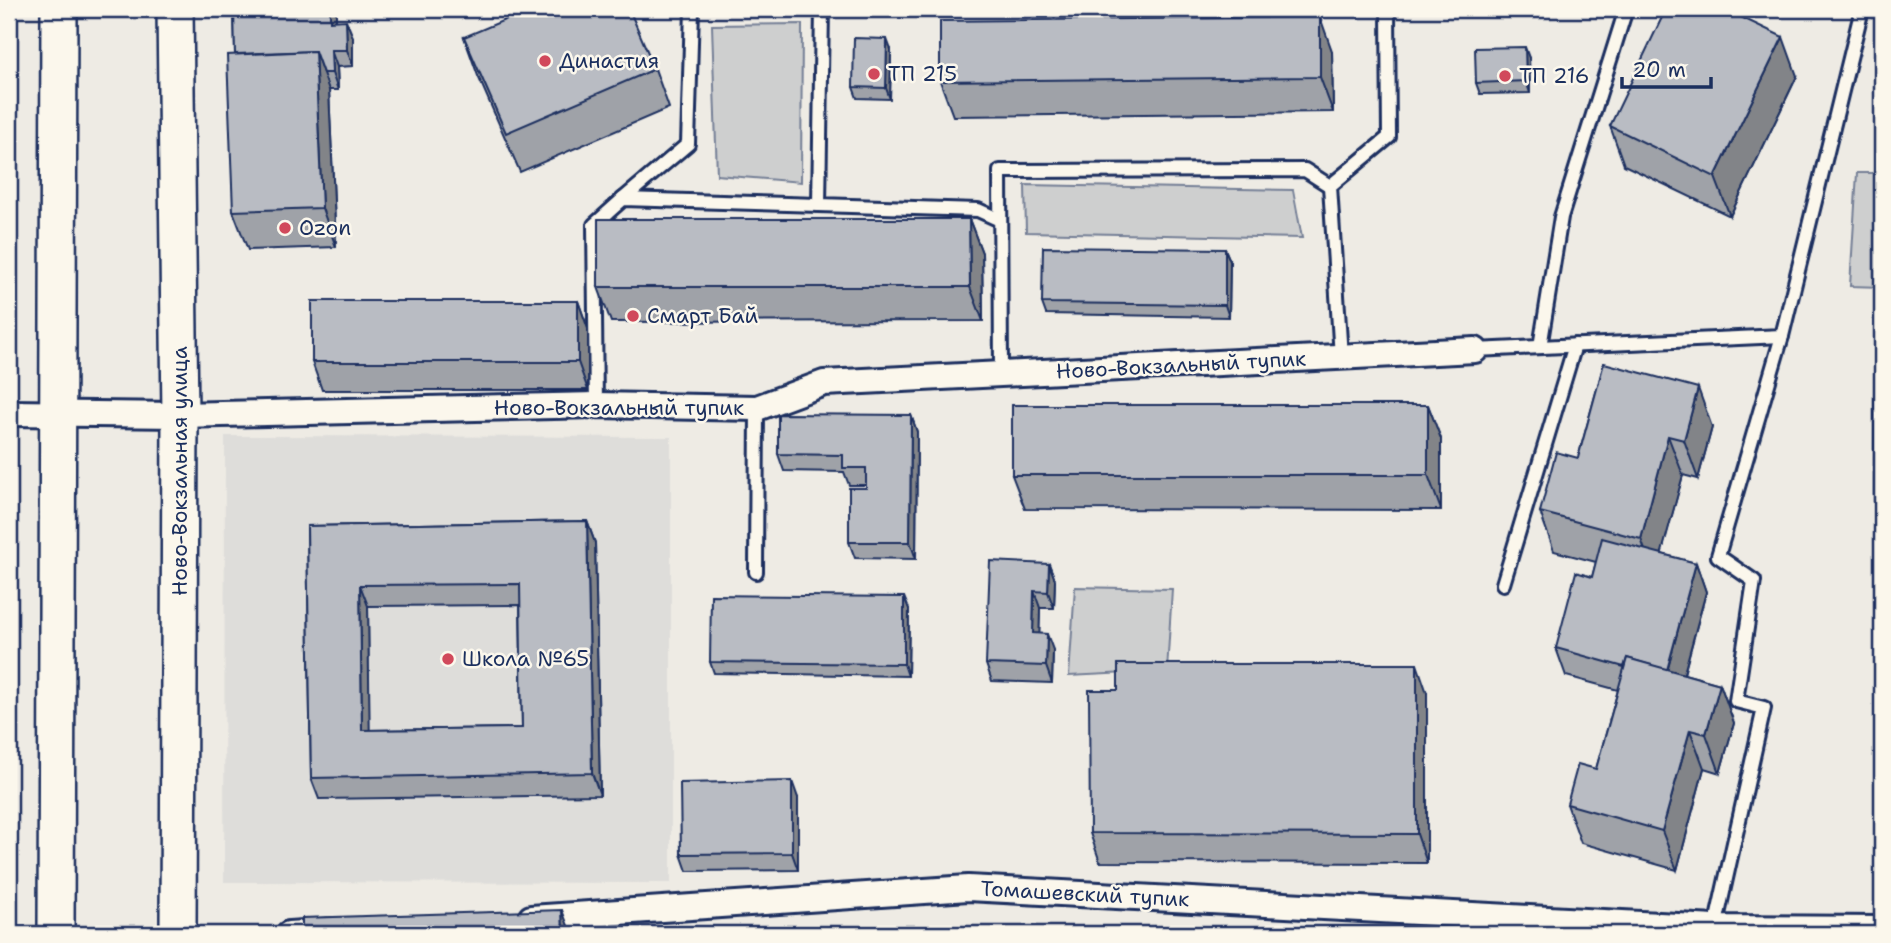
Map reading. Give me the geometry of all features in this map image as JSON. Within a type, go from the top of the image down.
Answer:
[{"type":"main road","points":[[55,934],[60,9]]},
{"type":"main road","name":"Ново-Вокзальная улица","points":[[175,9],[180,415],[178,934]]},
{"type":"street","name":"Ново-Вокзальный тупик","points":[[9,413],[180,415],[596,405],[757,408],[824,383],[1475,350]]},
{"type":"street","name":"Томашевский тупик","points":[[510,919],[968,888],[1715,928],[1882,929]]},
{"type":"street","points":[[289,934],[358,930]]},
{"type":"lane","points":[[596,405],[594,225],[688,144],[692,9]]},
{"type":"lane","points":[[819,205],[822,9]]},
{"type":"lane","points":[[1330,186],[1389,137],[1388,9]]},
{"type":"lane","points":[[1540,347],[1560,217],[1626,9]]},
{"type":"lane","points":[[1715,928],[1765,708],[1736,701],[1755,581],[1718,556],[1782,336],[1862,9]]},
{"type":"lane","points":[[1001,374],[1000,171],[1305,170],[1330,186]]},
{"type":"lane","points":[[1330,186],[1341,357]]},
{"type":"lane","points":[[623,199],[978,210],[1000,220]]},
{"type":"lane","points":[[1475,350],[1782,336]]},
{"type":"lane","points":[[1503,584],[1575,345]]},
{"type":"lane","points":[[757,408],[757,572]]},
{"type":"shaded area","points":[[802,24],[801,182],[717,175],[712,25]]},
{"type":"shaded area","points":[[1857,173],[1882,173],[1882,287],[1850,286]]},
{"type":"shaded area","points":[[1025,185],[1293,190],[1302,238],[1026,232]]},
{"type":"shaded area","name":"Школа №65","points":[[225,436],[671,437],[671,883],[224,882]]},
{"type":"shaded area","points":[[1075,587],[1172,589],[1167,671],[1069,676]]},
{"type":"building","points":[[234,9],[330,9],[330,21],[346,20],[347,50],[331,50],[332,73],[323,73],[315,51],[235,54]]},
{"type":"building","points":[[531,9],[629,9],[655,69],[506,133],[464,37]]},
{"type":"building","points":[[1666,9],[1724,9],[1783,37],[1715,177],[1610,126]]},
{"type":"building","points":[[1320,17],[1320,77],[940,81],[940,21]]},
{"type":"building","name":"ТП 215","points":[[854,38],[887,39],[886,88],[853,87]]},
{"type":"building","name":"ТП 216","points":[[1525,47],[1526,81],[1476,83],[1475,48]]},
{"type":"building","points":[[315,51],[322,208],[233,211],[227,55]]},
{"type":"building","points":[[1882,53],[1882,114],[1879,113]]},
{"type":"building","points":[[598,219],[969,219],[970,287],[598,287]]},
{"type":"building","points":[[1043,247],[1225,249],[1225,305],[1042,303]]},
{"type":"building","points":[[312,301],[578,301],[578,362],[312,362]]},
{"type":"building","points":[[1604,363],[1698,388],[1684,440],[1668,436],[1641,539],[1540,512],[1556,452],[1578,458]]},
{"type":"building","points":[[1875,371],[1882,371],[1882,515],[1874,515]]},
{"type":"building","points":[[1012,405],[1428,405],[1428,475],[1012,475]]},
{"type":"building","points":[[778,414],[911,415],[910,542],[849,542],[849,488],[866,488],[866,468],[843,468],[843,455],[778,454]]},
{"type":"building","points":[[587,521],[592,773],[311,778],[307,526]],"holes":[[[520,584],[522,728],[362,730],[360,585]]]},
{"type":"building","points":[[1602,538],[1696,563],[1667,670],[1627,658],[1624,667],[1556,648],[1576,572],[1592,577]]},
{"type":"building","points":[[990,561],[1049,564],[1048,592],[1034,591],[1033,633],[1047,634],[1046,666],[986,664]]},
{"type":"building","points":[[711,595],[904,597],[904,664],[710,662]]},
{"type":"building","points":[[1627,658],[1720,684],[1706,734],[1690,730],[1662,831],[1567,804],[1578,764],[1596,769]]},
{"type":"building","points":[[1118,664],[1417,664],[1417,834],[1090,833],[1089,690],[1118,690]]},
{"type":"building","points":[[792,781],[792,853],[681,854],[680,783]]},
{"type":"building","points":[[562,910],[563,934],[302,934],[302,918]]},
{"type":"place","name":"Династия","points":[[545,61]]},
{"type":"place","name":"ТП 215","points":[[874,74]]},
{"type":"place","name":"ТП 216","points":[[1505,76]]},
{"type":"place","name":"Ozon","points":[[285,228]]},
{"type":"place","name":"Смарт Бай","points":[[633,316]]},
{"type":"place","name":"Школа №65","points":[[448,659]]}]
